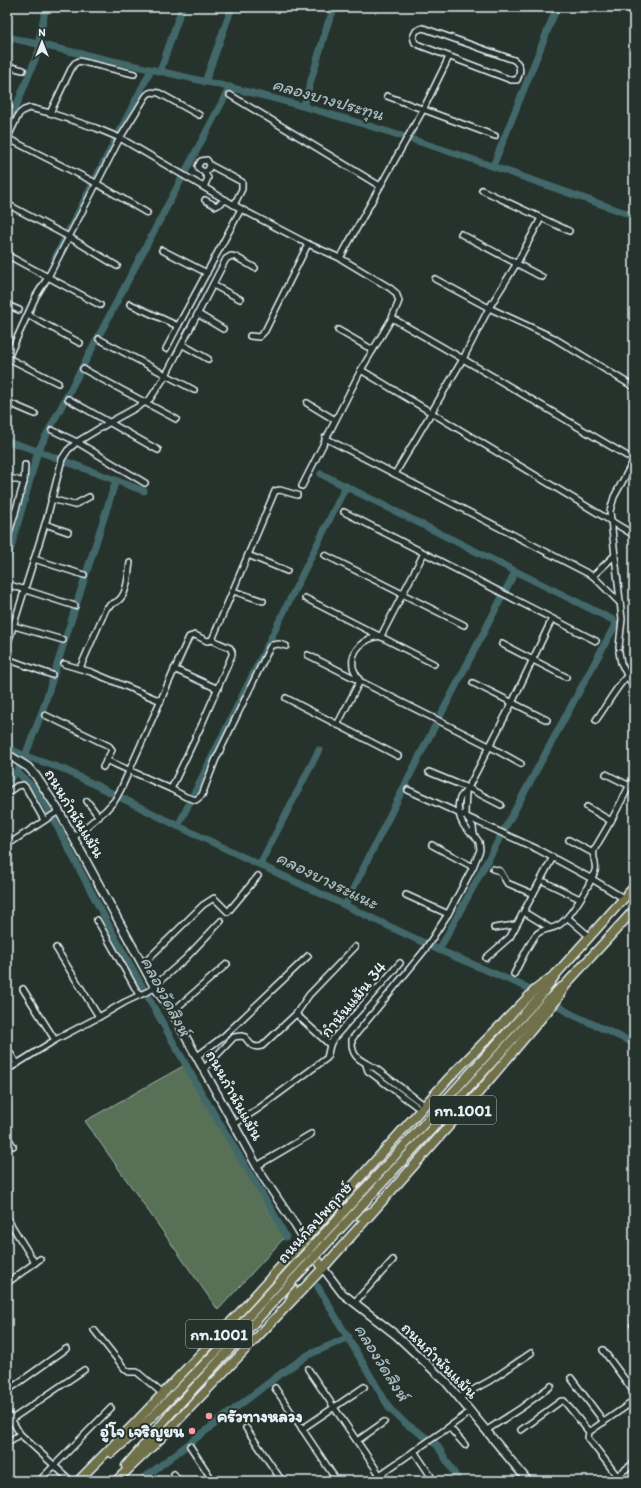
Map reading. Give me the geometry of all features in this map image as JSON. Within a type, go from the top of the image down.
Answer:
[{"type":"main road","name":"ถนนกัลปพฤกษ์","points":[[115,1481],[162,1436],[323,1268],[479,1092],[546,1008],[546,996],[557,973],[634,887]]},
{"type":"main road","name":"ถนนกัลปพฤกษ์","points":[[79,1480],[163,1394],[265,1285],[422,1107],[531,1000],[546,996],[567,983],[634,910]]},
{"type":"main road","name":"ถนนกัลปพฤกษ์","points":[[115,1481],[217,1357],[433,1114],[531,1000]]},
{"type":"main road","name":"ถนนกัลปพฤกษ์","points":[[79,1480],[117,1449],[217,1357],[546,1008]]},
{"type":"main road","points":[[353,1186],[350,1196],[351,1205],[357,1215],[366,1215],[376,1209]]},
{"type":"main road","points":[[304,1240],[323,1268]]},
{"type":"main road","points":[[265,1285],[279,1278],[284,1277],[288,1279],[292,1284],[293,1289],[292,1298],[289,1304]]},
{"type":"street","points":[[422,28],[426,29],[514,60],[519,65],[520,72],[517,80],[511,80],[449,57],[418,45],[413,40],[416,31],[422,28]]},
{"type":"street","points":[[340,258],[424,108],[449,57]]},
{"type":"street","points":[[50,113],[72,67],[79,61],[134,74]]},
{"type":"street","points":[[7,66],[23,70]]},
{"type":"street","points":[[58,382],[8,359],[36,296],[48,277],[120,138],[149,92],[159,93],[199,115]]},
{"type":"street","points":[[230,95],[380,186]]},
{"type":"street","points":[[387,96],[424,108],[495,136]]},
{"type":"street","points":[[147,213],[96,184],[7,138],[19,114],[30,108],[96,128],[120,138],[234,205],[308,244],[340,258],[390,288],[396,294],[399,301],[392,318],[361,370],[325,438],[302,486]]},
{"type":"street","points":[[204,187],[208,178],[204,172],[199,169],[199,163],[207,160],[210,165],[242,182],[242,189],[234,205]]},
{"type":"street","points":[[204,172],[208,170],[210,165]]},
{"type":"street","points":[[482,190],[569,231]]},
{"type":"street","points":[[205,200],[216,206],[226,200]]},
{"type":"street","points":[[7,204],[69,237],[117,266]]},
{"type":"street","points":[[166,349],[241,208]]},
{"type":"street","points":[[395,474],[463,359],[489,308],[517,263],[541,218]]},
{"type":"street","points":[[461,234],[542,277]]},
{"type":"street","points":[[250,336],[259,337],[265,331],[308,244]]},
{"type":"street","points":[[162,250],[207,273]]},
{"type":"street","points":[[7,255],[100,305]]},
{"type":"street","points":[[7,646],[45,524],[62,459],[68,450],[77,442],[150,399],[166,376],[183,345],[223,264],[231,256],[236,257],[255,268]]},
{"type":"street","points":[[435,279],[489,308],[552,337],[634,387]]},
{"type":"street","points":[[213,285],[240,299]]},
{"type":"street","points":[[130,304],[178,326]]},
{"type":"street","points":[[7,305],[19,310]]},
{"type":"street","points":[[198,314],[223,329]]},
{"type":"street","points":[[28,315],[80,343]]},
{"type":"street","points":[[392,318],[634,460],[611,504],[611,522],[622,619],[619,650],[620,663],[634,689]]},
{"type":"street","points":[[338,330],[373,350]]},
{"type":"street","points":[[99,340],[194,390]]},
{"type":"street","points":[[183,345],[208,359]]},
{"type":"street","points":[[83,370],[176,419]]},
{"type":"street","points":[[361,370],[634,535]]},
{"type":"street","points":[[68,399],[158,450]]},
{"type":"street","points":[[7,402],[35,414]]},
{"type":"street","points":[[307,403],[335,420]]},
{"type":"street","points":[[52,430],[77,442],[145,483]]},
{"type":"street","points":[[325,438],[593,576],[619,602]]},
{"type":"street","points":[[7,540],[24,482],[25,465]]},
{"type":"street","points":[[7,477],[24,482]]},
{"type":"street","points":[[212,640],[275,491],[280,490],[297,495]]},
{"type":"street","points":[[51,499],[74,505],[89,497]]},
{"type":"street","points":[[7,511],[15,514]]},
{"type":"street","points":[[344,512],[596,641]]},
{"type":"street","points":[[45,524],[68,532]]},
{"type":"street","points":[[360,681],[353,668],[353,658],[358,648],[368,639],[381,636],[424,553]]},
{"type":"street","points":[[248,555],[287,571]]},
{"type":"street","points":[[325,555],[464,625]]},
{"type":"street","points":[[593,576],[615,555]]},
{"type":"street","points":[[34,559],[84,574]]},
{"type":"street","points":[[80,668],[106,608],[108,605],[118,602],[123,597],[130,563]]},
{"type":"street","points":[[7,584],[75,606]]},
{"type":"street","points":[[233,591],[263,601]]},
{"type":"street","points":[[305,598],[434,664]]},
{"type":"street","points":[[474,835],[469,833],[459,814],[458,806],[460,800],[467,790],[512,703],[552,619]]},
{"type":"street","points":[[14,626],[63,640]]},
{"type":"street","points":[[73,838],[99,817],[115,800],[130,772],[189,637],[194,635],[207,641],[212,640],[230,648],[232,652],[230,662],[218,689],[171,789]]},
{"type":"street","points":[[106,760],[186,797],[196,800],[202,795],[215,761],[270,647],[276,644],[286,646]]},
{"type":"street","points":[[502,644],[566,677]]},
{"type":"street","points":[[308,655],[489,746],[521,764]]},
{"type":"street","points":[[7,659],[52,675]]},
{"type":"street","points":[[64,664],[80,668],[161,701]]},
{"type":"street","points":[[174,669],[218,689]]},
{"type":"street","points":[[596,720],[607,706],[618,686],[627,676]]},
{"type":"street","points":[[337,725],[360,681]]},
{"type":"street","points":[[473,682],[547,720]]},
{"type":"street","points":[[286,698],[398,756]]},
{"type":"street","points":[[45,715],[109,746],[112,750],[103,767]]},
{"type":"street","name":"ถนนกำนันแม้น","points":[[7,754],[28,767],[36,776],[56,813],[73,838],[143,964],[152,988],[172,1012],[257,1166],[304,1240]]},
{"type":"street","points":[[429,772],[501,805]]},
{"type":"street","points":[[606,774],[630,786]]},
{"type":"street","points":[[514,974],[536,936],[541,931],[559,925],[568,918],[580,899],[596,868],[593,853],[634,777]]},
{"type":"street","points":[[7,793],[17,786],[23,786],[26,788],[45,819]]},
{"type":"street","points":[[408,790],[552,857],[592,878],[624,898]]},
{"type":"street","points":[[422,1107],[368,1071],[366,1065],[354,1053],[352,1048],[352,1040],[424,951],[448,914],[473,867],[480,850],[479,842],[474,835],[473,827],[467,818],[464,808],[467,790]]},
{"type":"street","points":[[87,801],[99,817]]},
{"type":"street","points":[[587,807],[611,821]]},
{"type":"street","points":[[7,845],[56,813]]},
{"type":"street","points":[[569,840],[593,853]]},
{"type":"street","points":[[432,845],[473,867]]},
{"type":"street","points":[[486,958],[510,937],[552,857]]},
{"type":"street","points":[[493,869],[500,871],[507,883],[533,894]]},
{"type":"street","points":[[143,964],[203,905],[214,898],[228,912],[258,876]]},
{"type":"street","points":[[545,882],[580,899]]},
{"type":"street","points":[[406,895],[448,914]]},
{"type":"street","points":[[527,914],[550,928]]},
{"type":"street","points":[[568,918],[589,936]]},
{"type":"street","points":[[97,920],[141,994]]},
{"type":"street","points":[[7,1070],[55,1040],[152,988],[185,959],[221,921]]},
{"type":"street","points":[[494,928],[516,925]]},
{"type":"street","points":[[203,1070],[234,1038],[241,1036],[245,1037],[254,1047],[257,1048],[262,1046],[296,1014],[309,995],[355,947]]},
{"type":"street","points":[[56,948],[99,1017]]},
{"type":"street","points":[[196,1057],[224,1036],[308,956]]},
{"type":"street","points":[[172,1012],[227,964]]},
{"type":"street","name":"กำนันแม้น 34","points":[[234,1124],[258,1109],[327,1058],[333,1039],[400,964]]},
{"type":"street","points":[[23,989],[55,1040]]},
{"type":"street","points":[[296,1014],[330,1045]]},
{"type":"street","points":[[7,1048],[17,1064]]},
{"type":"street","points":[[257,1166],[311,1134]]},
{"type":"street","points":[[7,1136],[13,1146]]},
{"type":"street","points":[[7,1218],[35,1263]]},
{"type":"street","points":[[7,1283],[40,1259]]},
{"type":"street","points":[[354,1303],[393,1260]]},
{"type":"street","name":"ถนนกำนันแม้น","points":[[323,1268],[342,1293],[396,1335],[446,1382],[460,1397],[528,1481]]},
{"type":"street","points":[[94,1330],[125,1369],[129,1372],[137,1372],[163,1394]]},
{"type":"street","points":[[7,1391],[66,1349]]},
{"type":"street","points":[[603,1350],[634,1392]]},
{"type":"street","points":[[460,1397],[491,1380],[531,1352]]},
{"type":"street","points":[[308,1369],[384,1481]]},
{"type":"street","points":[[12,1419],[84,1370]]},
{"type":"street","points":[[571,1378],[604,1422]]},
{"type":"street","points":[[487,1430],[551,1386]]},
{"type":"street","points":[[302,1429],[364,1387]]},
{"type":"street","points":[[275,1388],[337,1481]]},
{"type":"street","points":[[521,1430],[555,1405],[561,1401],[564,1401],[589,1432]]},
{"type":"street","points":[[621,1481],[588,1438],[589,1432],[634,1401]]},
{"type":"street","points":[[39,1481],[112,1408]]},
{"type":"street","points":[[371,1481],[470,1411]]},
{"type":"street","points":[[7,1412],[20,1434],[71,1481]]},
{"type":"street","points":[[357,1441],[384,1422]]},
{"type":"street","points":[[449,1427],[465,1445]]},
{"type":"street","points":[[246,1428],[282,1481]]},
{"type":"street","points":[[7,1443],[20,1434]]},
{"type":"street","points":[[190,1446],[213,1481]]},
{"type":"street","points":[[414,1451],[434,1481]]},
{"type":"street","points":[[610,1481],[634,1462]]},
{"type":"street","points":[[174,1474],[179,1481]]},
{"type":"green space","points":[[185,1065],[284,1238],[218,1310],[85,1121]]},
{"type":"waterway","points":[[38,44],[46,7]]},
{"type":"waterway","points":[[160,72],[182,7]]},
{"type":"waterway","points":[[205,82],[232,7]]},
{"type":"waterway","points":[[304,104],[328,23],[335,7]]},
{"type":"waterway","points":[[493,166],[557,7]]},
{"type":"waterway","name":"คลองบางประทุน","points":[[7,37],[207,82],[326,113],[442,149],[634,216]]},
{"type":"waterway","points":[[7,129],[41,45]]},
{"type":"waterway","points":[[55,258],[151,70]]},
{"type":"waterway","points":[[7,562],[38,451],[230,87]]},
{"type":"waterway","points":[[7,353],[15,337]]},
{"type":"waterway","points":[[7,441],[38,451],[144,491]]},
{"type":"waterway","points":[[321,474],[615,622],[614,627],[439,950]]},
{"type":"waterway","points":[[7,781],[17,772],[25,756],[42,712],[116,480]]},
{"type":"waterway","points":[[178,826],[346,486]]},
{"type":"waterway","points":[[345,905],[422,751],[515,572]]},
{"type":"waterway","name":"คลองบางระแนะ","points":[[7,745],[14,751],[63,769],[178,826],[439,950],[526,987],[538,994]]},
{"type":"waterway","points":[[260,864],[319,750]]},
{"type":"waterway","name":"คลองวัดสิงห์","points":[[17,772],[36,790],[50,813],[119,945],[201,1092],[274,1214],[286,1237]]},
{"type":"waterway","name":"คลองบางระแนะ","points":[[550,1001],[571,1014],[634,1043]]},
{"type":"waterway","name":"คลองวัดสิงห์","points":[[318,1287],[390,1409],[405,1423],[437,1445],[459,1481]]},
{"type":"waterway","points":[[140,1481],[279,1375],[308,1355],[349,1337]]},
{"type":"place","name":"ครัวทางหลวง","points":[[209,1416]]},
{"type":"place","name":"อู่โจ เจริญยน","points":[[192,1431]]}]
